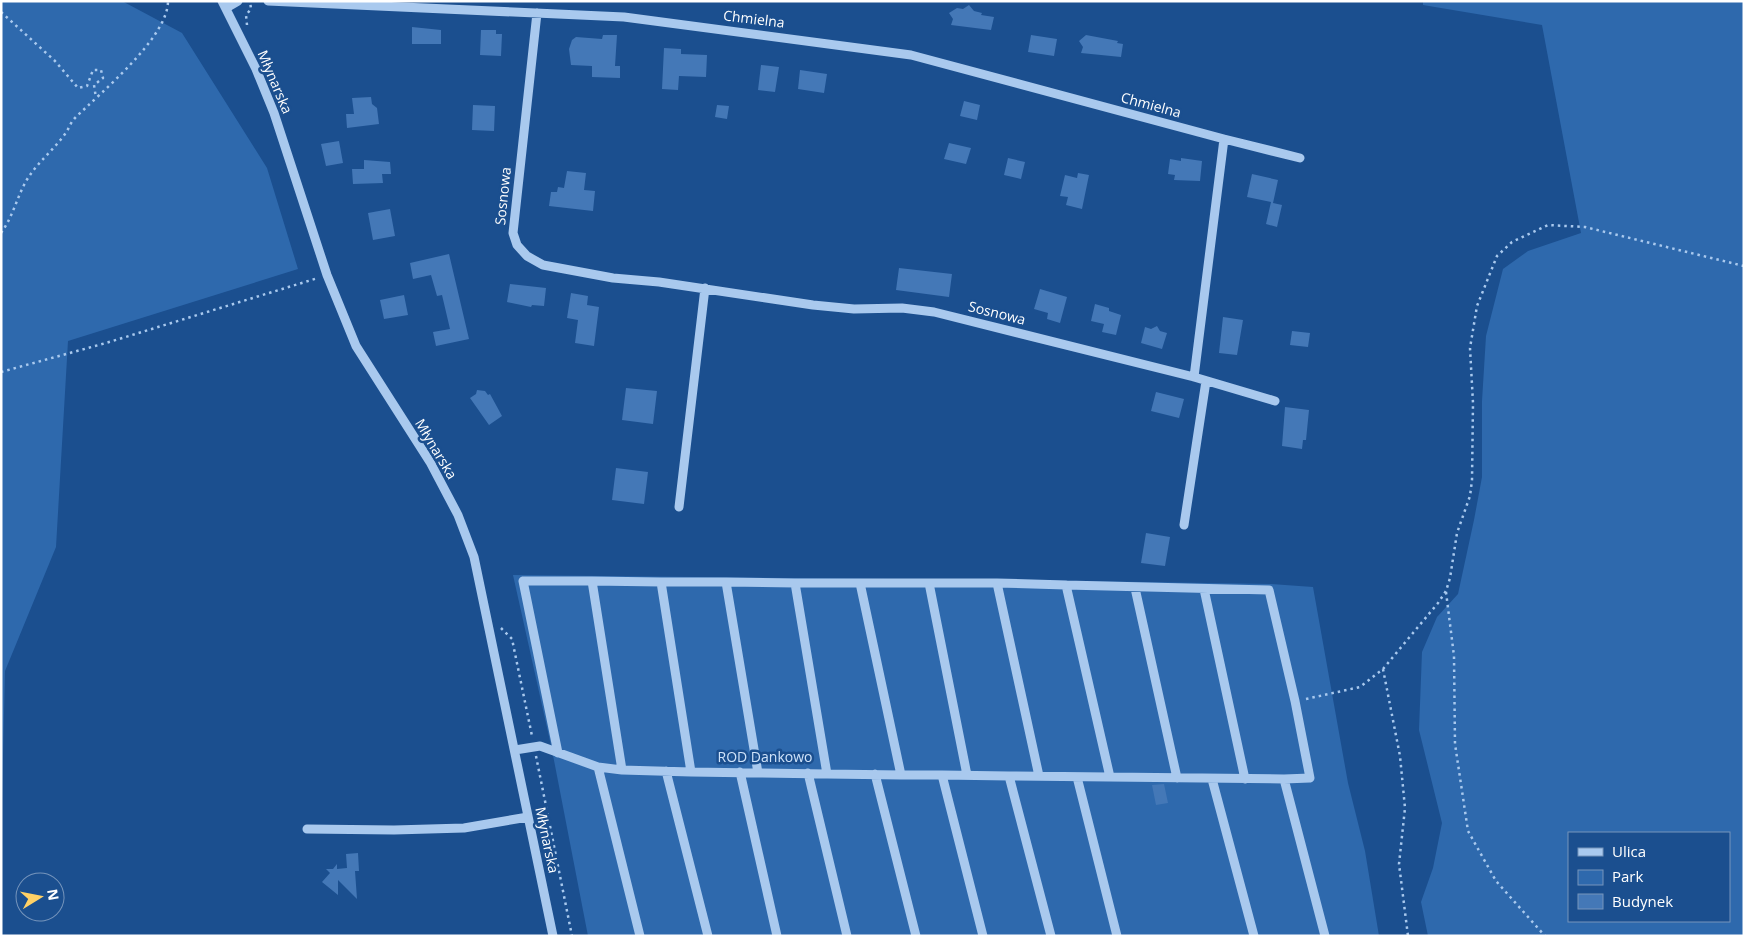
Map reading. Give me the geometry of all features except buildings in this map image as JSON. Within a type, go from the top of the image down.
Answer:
[{"type":"street","points":[[224,4],[238,1]]},
{"type":"street","name":"Chmielna","points":[[268,1],[649,19],[911,55],[1300,158]]},
{"type":"street","name":"Młynarska","points":[[224,4],[256,69],[274,113],[290,156],[327,275],[356,346],[430,462],[458,515],[474,558],[553,936]]},
{"type":"street","name":"Sosnowa","points":[[538,13],[513,233],[517,244],[527,256],[544,266],[613,278],[705,288],[854,309],[902,308],[934,312],[1194,377],[1275,401]]},
{"type":"street","points":[[1194,377],[1224,139]]},
{"type":"street","points":[[679,507],[705,288]]},
{"type":"street","points":[[1184,525],[1206,381]]},
{"type":"street","points":[[515,750],[540,746],[558,753],[598,767],[622,770],[967,776],[1310,778],[1295,701],[1269,590],[1135,588],[1066,584],[523,581],[558,753]]},
{"type":"street","points":[[592,581],[622,770]]},
{"type":"street","points":[[661,582],[691,772]]},
{"type":"street","points":[[726,582],[758,773]]},
{"type":"street","points":[[795,583],[827,774]]},
{"type":"street","points":[[860,583],[901,775]]},
{"type":"street","points":[[929,583],[967,776]]},
{"type":"street","points":[[997,584],[1039,776]]},
{"type":"street","points":[[1066,584],[1110,777]]},
{"type":"street","points":[[1135,588],[1177,778]]},
{"type":"street","points":[[1204,589],[1245,779]]},
{"type":"street","points":[[598,767],[640,936]]},
{"type":"street","points":[[666,771],[708,936]]},
{"type":"street","points":[[740,772],[778,936]]},
{"type":"street","points":[[808,773],[847,936]]},
{"type":"street","points":[[875,774],[916,936]]},
{"type":"street","points":[[942,775],[983,936]]},
{"type":"street","points":[[1010,776],[1051,936]]},
{"type":"street","points":[[1077,777],[1117,936]]},
{"type":"street","points":[[1212,778],[1254,936]]},
{"type":"street","points":[[1284,779],[1325,936]]},
{"type":"street","points":[[307,829],[394,830],[464,828],[528,816]]},
{"type":"path","points":[[1,233],[7,224],[25,183],[37,165],[66,134],[73,120],[97,99],[163,24],[168,1]]},
{"type":"path","points":[[1,12],[55,61],[78,88],[87,86],[93,70],[101,70],[103,78],[93,88],[97,99]]},
{"type":"path","points":[[1545,936],[1496,881],[1481,859],[1468,831],[1455,744],[1454,656],[1446,591],[1457,533],[1470,496],[1472,480],[1473,404],[1470,348],[1478,306],[1498,256],[1512,242],[1548,225],[1585,227],[1744,266]]},
{"type":"path","points":[[1,372],[106,343],[327,275]]},
{"type":"path","points":[[1295,701],[1360,687],[1383,669],[1446,591]]},
{"type":"path","points":[[1383,669],[1400,756],[1405,808],[1399,864],[1408,936]]},
{"type":"green space","points":[[1,1],[122,1],[182,33],[267,168],[298,269],[68,341],[56,547],[5,671],[1,842]]},
{"type":"green space","points":[[1423,1],[1744,2],[1744,936],[1428,936],[1421,902],[1433,868],[1442,823],[1419,730],[1422,652],[1437,617],[1458,594],[1474,520],[1482,477],[1482,401],[1486,336],[1503,269],[1528,251],[1581,233],[1542,25],[1423,5]]},
{"type":"green space","name":"ROD Dankowo","points":[[513,575],[1080,581],[1271,584],[1313,587],[1348,783],[1365,851],[1379,936],[588,936],[552,750]]}]
